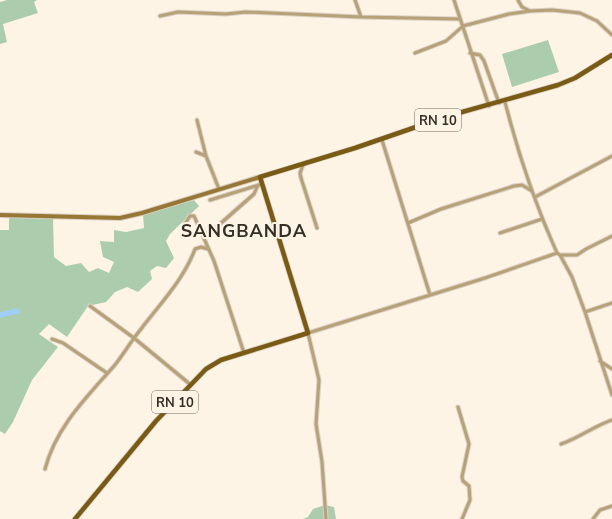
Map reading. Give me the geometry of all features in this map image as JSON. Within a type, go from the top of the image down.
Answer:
[{"type":"main road","name":"RN 10","points":[[260,177],[382,140],[448,116],[505,102],[558,85],[575,78],[612,55]]},
{"type":"main road","points":[[260,177],[260,185],[308,333]]},
{"type":"main road","name":"RN 10","points":[[75,519],[144,435],[191,386],[206,368],[214,363],[308,333]]},
{"type":"street","points":[[355,0],[360,17]]},
{"type":"street","points":[[454,0],[470,53],[489,106]]},
{"type":"street","points":[[518,0],[522,7],[530,10]]},
{"type":"street","points":[[414,53],[446,41],[463,26],[530,10],[552,10],[580,13],[597,21],[612,35]]},
{"type":"street","points":[[160,16],[178,12],[226,14],[246,12],[360,17],[460,19]]},
{"type":"street","points":[[470,53],[480,55],[484,61],[499,103]]},
{"type":"street","points":[[505,102],[512,132],[542,219],[572,277],[612,396]]},
{"type":"street","points":[[197,120],[206,156],[219,189]]},
{"type":"street","points":[[382,140],[390,170],[430,295]]},
{"type":"street","points":[[196,152],[206,156]]},
{"type":"street","points":[[535,197],[612,156]]},
{"type":"street","points":[[303,165],[300,173],[301,178],[317,228]]},
{"type":"street","points":[[0,215],[120,218],[142,213],[260,177]]},
{"type":"street","points":[[210,200],[260,185]]},
{"type":"street","points":[[203,235],[212,231],[254,194],[260,185]]},
{"type":"street","points":[[408,223],[441,209],[514,186],[522,185],[532,191]]},
{"type":"street","points":[[184,225],[190,216],[194,216],[217,271],[244,353]]},
{"type":"street","points":[[500,233],[542,219]]},
{"type":"street","points":[[326,519],[322,462],[316,424],[319,380],[308,333],[559,254],[577,255],[586,248],[612,236]]},
{"type":"street","points":[[45,469],[50,450],[58,434],[177,282],[192,258],[195,249],[201,246],[208,249]]},
{"type":"street","points":[[585,312],[612,303]]},
{"type":"street","points":[[90,306],[134,338],[191,386]]},
{"type":"street","points":[[52,338],[69,347],[107,373]]},
{"type":"street","points":[[600,361],[612,369]]},
{"type":"street","points":[[458,407],[469,444],[462,477],[463,481],[469,486],[470,500],[462,519]]},
{"type":"street","points":[[561,444],[570,441],[597,425],[612,420]]},
{"type":"street","points":[[593,519],[600,510],[612,506]]},
{"type":"green space","points":[[7,0],[37,0],[34,2],[38,13],[3,24],[7,42],[0,44],[0,2]]},
{"type":"green space","points":[[548,40],[559,72],[512,87],[502,54]]},
{"type":"green space","points":[[194,200],[199,206],[170,234],[166,241],[174,258],[166,268],[157,266],[150,271],[152,279],[138,292],[127,287],[115,292],[106,302],[88,306],[67,337],[49,324],[39,334],[58,347],[32,380],[13,422],[5,434],[0,431],[0,230],[9,230],[9,217],[53,218],[54,257],[66,266],[81,263],[89,272],[98,268],[109,273],[114,262],[103,257],[100,241],[114,242],[114,230],[126,232],[144,228],[143,214]]},
{"type":"green space","points":[[325,505],[334,507],[336,519],[303,519],[308,517],[313,509]]},
{"type":"waterway","points":[[0,315],[17,311]]},
{"type":"district","name":"SANGBANDA","points":[[244,231]]}]
